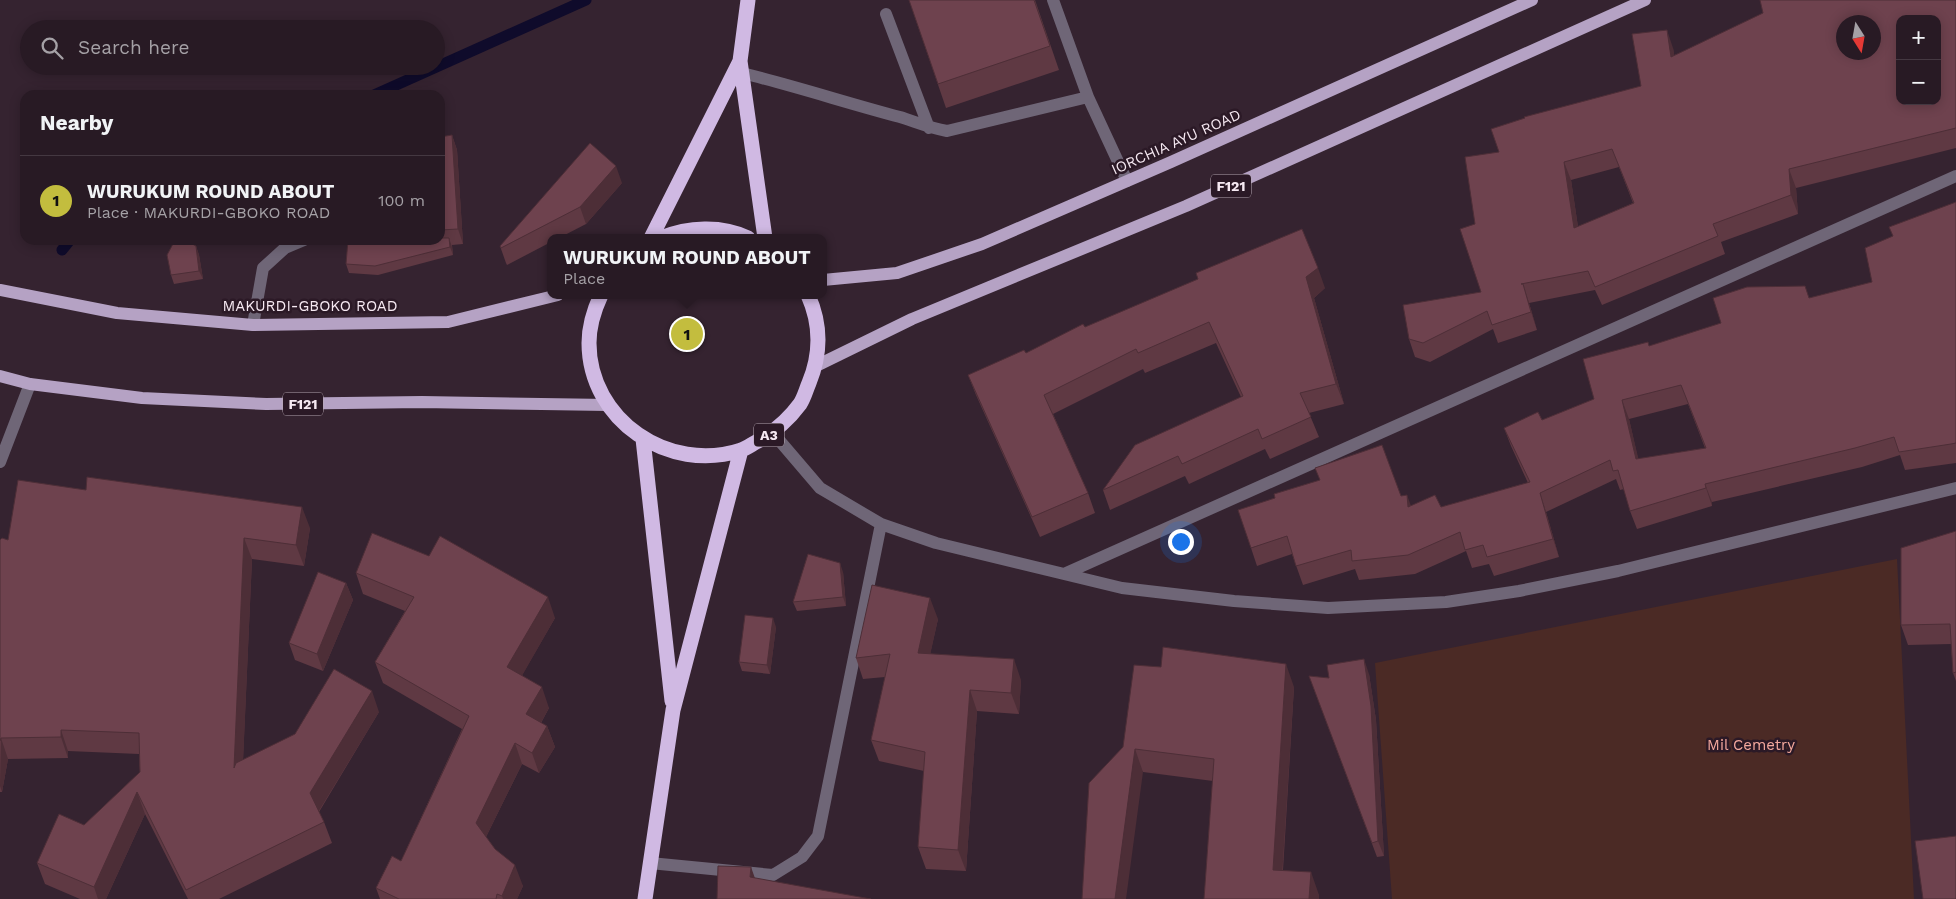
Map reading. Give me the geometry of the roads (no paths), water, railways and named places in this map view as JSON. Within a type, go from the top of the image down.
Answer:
[{"type":"highway","points":[[748,0],[741,67],[764,234]]},
{"type":"highway","points":[[653,234],[741,67]]},
{"type":"highway","points":[[670,234],[677,231],[708,228],[740,234]]},
{"type":"highway","name":"A3","points":[[599,299],[594,311],[589,343],[594,375],[608,405],[623,424],[643,439],[674,452],[707,456],[741,450],[773,433],[801,403],[816,366],[819,337],[814,308],[810,299]]},
{"type":"highway","name":"A3","points":[[643,439],[673,710]]},
{"type":"highway","name":"A3","points":[[645,899],[673,710],[741,450]]},
{"type":"main road","name":"IORCHIA AYU ROAD","points":[[827,280],[896,273],[982,244],[1127,182],[1532,0]]},
{"type":"main road","name":"F121","points":[[816,366],[912,319],[1186,206],[1645,0]]},
{"type":"main road","name":"MAKURDI-GBOKO ROAD","points":[[0,290],[117,314],[254,325],[448,322],[547,298]]},
{"type":"main road","name":"F121","points":[[0,376],[30,384],[142,398],[266,404],[422,402],[608,405]]},
{"type":"street","points":[[1053,0],[1088,97],[1127,182]]},
{"type":"street","points":[[886,14],[929,128]]},
{"type":"street","points":[[741,67],[776,81],[904,118],[929,128],[947,131],[1088,97]]},
{"type":"street","points":[[1064,574],[1956,176]]},
{"type":"street","points":[[254,325],[263,268],[286,248],[293,245]]},
{"type":"street","points":[[0,462],[30,384]]},
{"type":"street","points":[[773,433],[820,488],[881,524],[936,544],[1122,588],[1328,608],[1446,602],[1520,591],[1618,571],[1956,488]]},
{"type":"street","points":[[650,863],[773,875],[802,857],[818,836],[881,524]]},
{"type":"waterway","points":[[445,63],[586,0]]},
{"type":"waterway","points":[[385,90],[419,75]]},
{"type":"waterway","points":[[62,250],[66,245]]},
{"type":"place","name":"WURUKUM ROUND ABOUT","points":[[687,334]]},
{"type":"park label","name":"Mil Cemetry","points":[[1751,745]]}]
